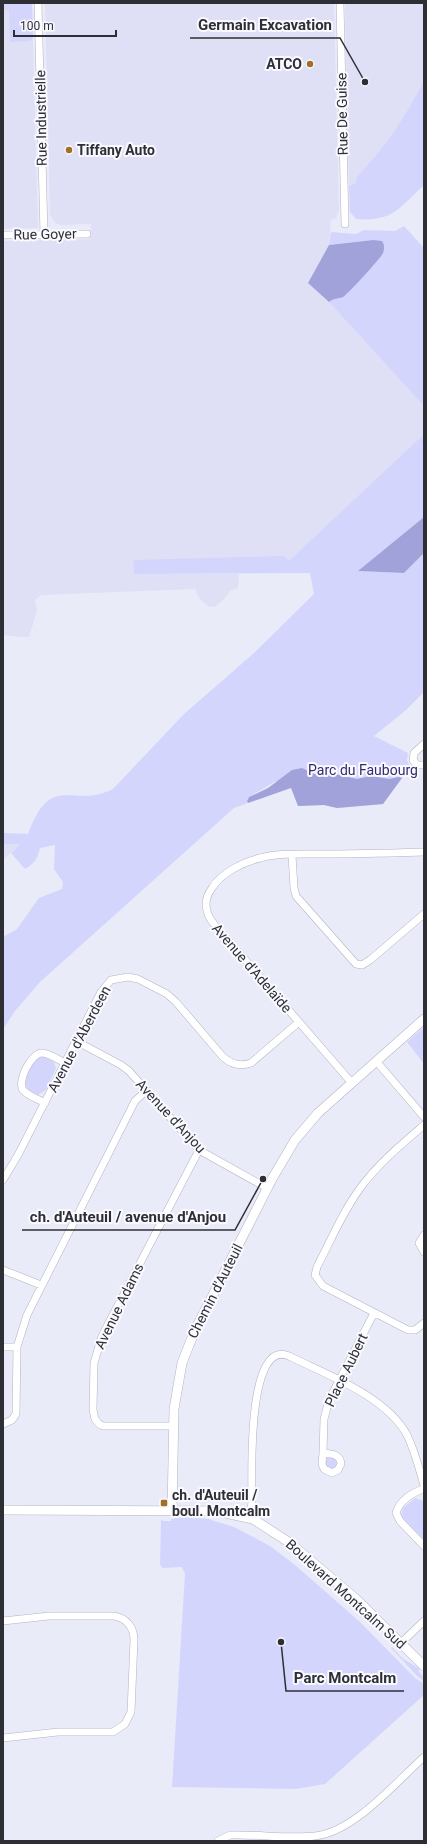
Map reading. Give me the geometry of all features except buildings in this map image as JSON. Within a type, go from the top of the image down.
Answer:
[{"type":"street","name":"Rue Industrielle","points":[[38,3],[44,234]]},
{"type":"street","name":"Rue De Guise","points":[[340,3],[345,224]]},
{"type":"street","name":"Rue Goyer","points":[[3,235],[87,234]]},
{"type":"street","points":[[424,744],[413,756],[414,763],[424,765]]},
{"type":"street","name":"Avenue d'Adelaïde","points":[[351,1082],[214,924],[208,915],[206,903],[213,886],[241,865],[264,857],[424,852]]},
{"type":"street","points":[[292,855],[294,888],[296,896],[356,964],[362,965],[370,960],[424,914]]},
{"type":"street","name":"Avenue d'Aberdeen","points":[[3,1180],[6,1169],[44,1103],[105,986],[111,980],[124,977],[138,979],[170,996],[227,1060],[234,1064],[244,1065],[251,1063],[299,1022]]},
{"type":"street","name":"Chemin d'Auteuil","points":[[172,1511],[173,1426],[177,1387],[189,1344],[267,1188],[286,1154],[301,1133],[322,1109],[424,1019]]},
{"type":"street","name":"Avenue d'Anjou","points":[[76,1042],[122,1065],[199,1150],[267,1188]]},
{"type":"street","points":[[44,1103],[27,1093],[22,1086],[21,1082],[31,1059],[37,1054],[44,1053],[65,1063]]},
{"type":"street","points":[[376,1061],[424,1117]]},
{"type":"street","points":[[3,1424],[12,1420],[16,1414],[17,1347],[27,1315],[41,1284],[135,1101],[146,1090]]},
{"type":"street","points":[[424,1125],[390,1155],[361,1187],[347,1209],[315,1271],[317,1280],[323,1286],[408,1330],[415,1330],[424,1323]]},
{"type":"street","name":"Avenue Adams","points":[[173,1426],[103,1426],[97,1423],[93,1409],[94,1364],[102,1336],[199,1150]]},
{"type":"street","points":[[424,1235],[419,1243],[424,1252]]},
{"type":"street","points":[[3,1270],[41,1284]]},
{"type":"street","name":"Place Aubert","points":[[323,1453],[325,1413],[338,1381],[374,1312]]},
{"type":"street","points":[[3,1346],[17,1347]]},
{"type":"street","points":[[250,1518],[252,1502],[254,1412],[259,1384],[268,1361],[277,1354],[285,1354],[372,1399],[395,1418],[410,1442],[424,1485]]},
{"type":"street","points":[[424,1489],[411,1495],[398,1507],[396,1513],[400,1521],[424,1546]]},
{"type":"street","name":"Boulevard Montcalm Sud","points":[[3,1510],[222,1511],[250,1518],[266,1527],[298,1550],[351,1595],[424,1666]]},
{"type":"street","points":[[3,1621],[50,1616],[114,1616],[122,1618],[129,1624],[133,1631],[134,1640],[131,1712],[128,1721],[122,1727],[112,1732],[58,1732],[3,1738]]},
{"type":"street","points":[[401,1643],[424,1621]]},
{"type":"street","points":[[218,1841],[230,1835],[305,1837],[338,1830],[355,1820],[424,1757]]},
{"type":"shaded area","points":[[3,3],[32,3],[38,228],[3,229]]},
{"type":"shaded area","points":[[45,3],[334,3],[339,210],[336,218],[331,220],[329,245],[308,283],[329,302],[424,406],[424,434],[289,562],[133,560],[134,574],[239,574],[238,588],[230,591],[215,607],[208,606],[199,598],[195,589],[41,595],[35,600],[37,611],[29,637],[21,637],[3,635],[3,241],[90,239],[91,224],[60,225],[54,222],[50,214]]},
{"type":"shaded area","points":[[345,3],[424,3],[424,80],[405,117],[391,137],[356,183],[349,186]]},
{"type":"shaded area","points":[[373,240],[382,241],[384,246],[383,253],[377,262],[343,297],[329,302],[308,283],[329,245]]},
{"type":"shaded area","points":[[424,517],[424,553],[404,573],[358,571]]},
{"type":"shaded area","points":[[302,768],[319,776],[335,774],[357,779],[371,776],[389,779],[399,777],[402,778],[383,804],[337,808],[324,805],[298,806],[291,788],[248,803],[247,801],[249,797],[268,788],[292,770]]},
{"type":"shaded area","points":[[3,844],[20,844],[3,860]]},
{"type":"green space","points":[[4,3],[32,3],[33,37],[30,41],[10,42],[9,10],[4,10]]},
{"type":"green space","points":[[424,80],[424,185],[401,207],[387,216],[369,219],[356,219],[350,212],[349,186],[356,183],[357,177],[394,131],[410,107]]},
{"type":"green space","points":[[404,226],[424,248],[424,406],[329,302],[333,299],[344,296],[374,265],[373,240],[329,245],[331,232],[356,234],[364,230],[395,231]]},
{"type":"green space","name":"Parc du Faubourg","points":[[424,434],[424,517],[359,571],[404,573],[424,553],[424,692],[406,710],[374,736],[408,753],[407,760],[410,767],[383,804],[337,808],[324,805],[298,806],[292,788],[276,781],[249,797],[247,801],[248,803],[234,808],[40,982],[15,1011],[3,1029],[3,937],[17,929],[39,898],[62,889],[63,882],[54,869],[55,845],[40,848],[35,860],[25,869],[11,853],[20,844],[3,844],[3,833],[28,834],[37,815],[46,803],[54,797],[64,795],[85,796],[98,794],[113,789],[184,714],[254,653],[314,594],[310,573],[134,574],[133,560],[284,556],[289,561]]},
{"type":"green space","points":[[424,1027],[424,1064],[407,1042]]},
{"type":"green space","points":[[43,1056],[54,1062],[56,1068],[46,1090],[38,1095],[27,1089],[26,1080],[32,1065]]},
{"type":"green space","points":[[329,1457],[333,1457],[337,1463],[333,1469],[329,1469],[325,1465],[325,1461]]},
{"type":"green space","points":[[415,1498],[424,1501],[424,1540],[401,1516],[403,1508]]},
{"type":"green space","points":[[185,1517],[208,1519],[234,1527],[270,1546],[295,1565],[360,1622],[415,1678],[424,1684],[424,1695],[325,1784],[296,1789],[172,1787],[185,1574],[182,1567],[163,1568],[160,1565],[161,1519],[163,1521],[171,1521],[171,1519]]},
{"type":"green space","points":[[392,1647],[402,1658],[420,1669],[418,1671],[424,1677],[424,1681],[418,1677],[391,1648]]},
{"type":"place","name":"ATCO","points":[[310,64]]},
{"type":"place","name":"Germain Excavation","points":[[365,82]]},
{"type":"place","name":"Tiffany Auto","points":[[69,150]]},
{"type":"place","name":"ch. d'Auteuil / avenue d'Anjou","points":[[263,1179]]},
{"type":"place","name":"ch. d'Auteuil / boul. Montcalm","points":[[164,1503]]},
{"type":"place","name":"Parc Montcalm","points":[[281,1642]]}]
